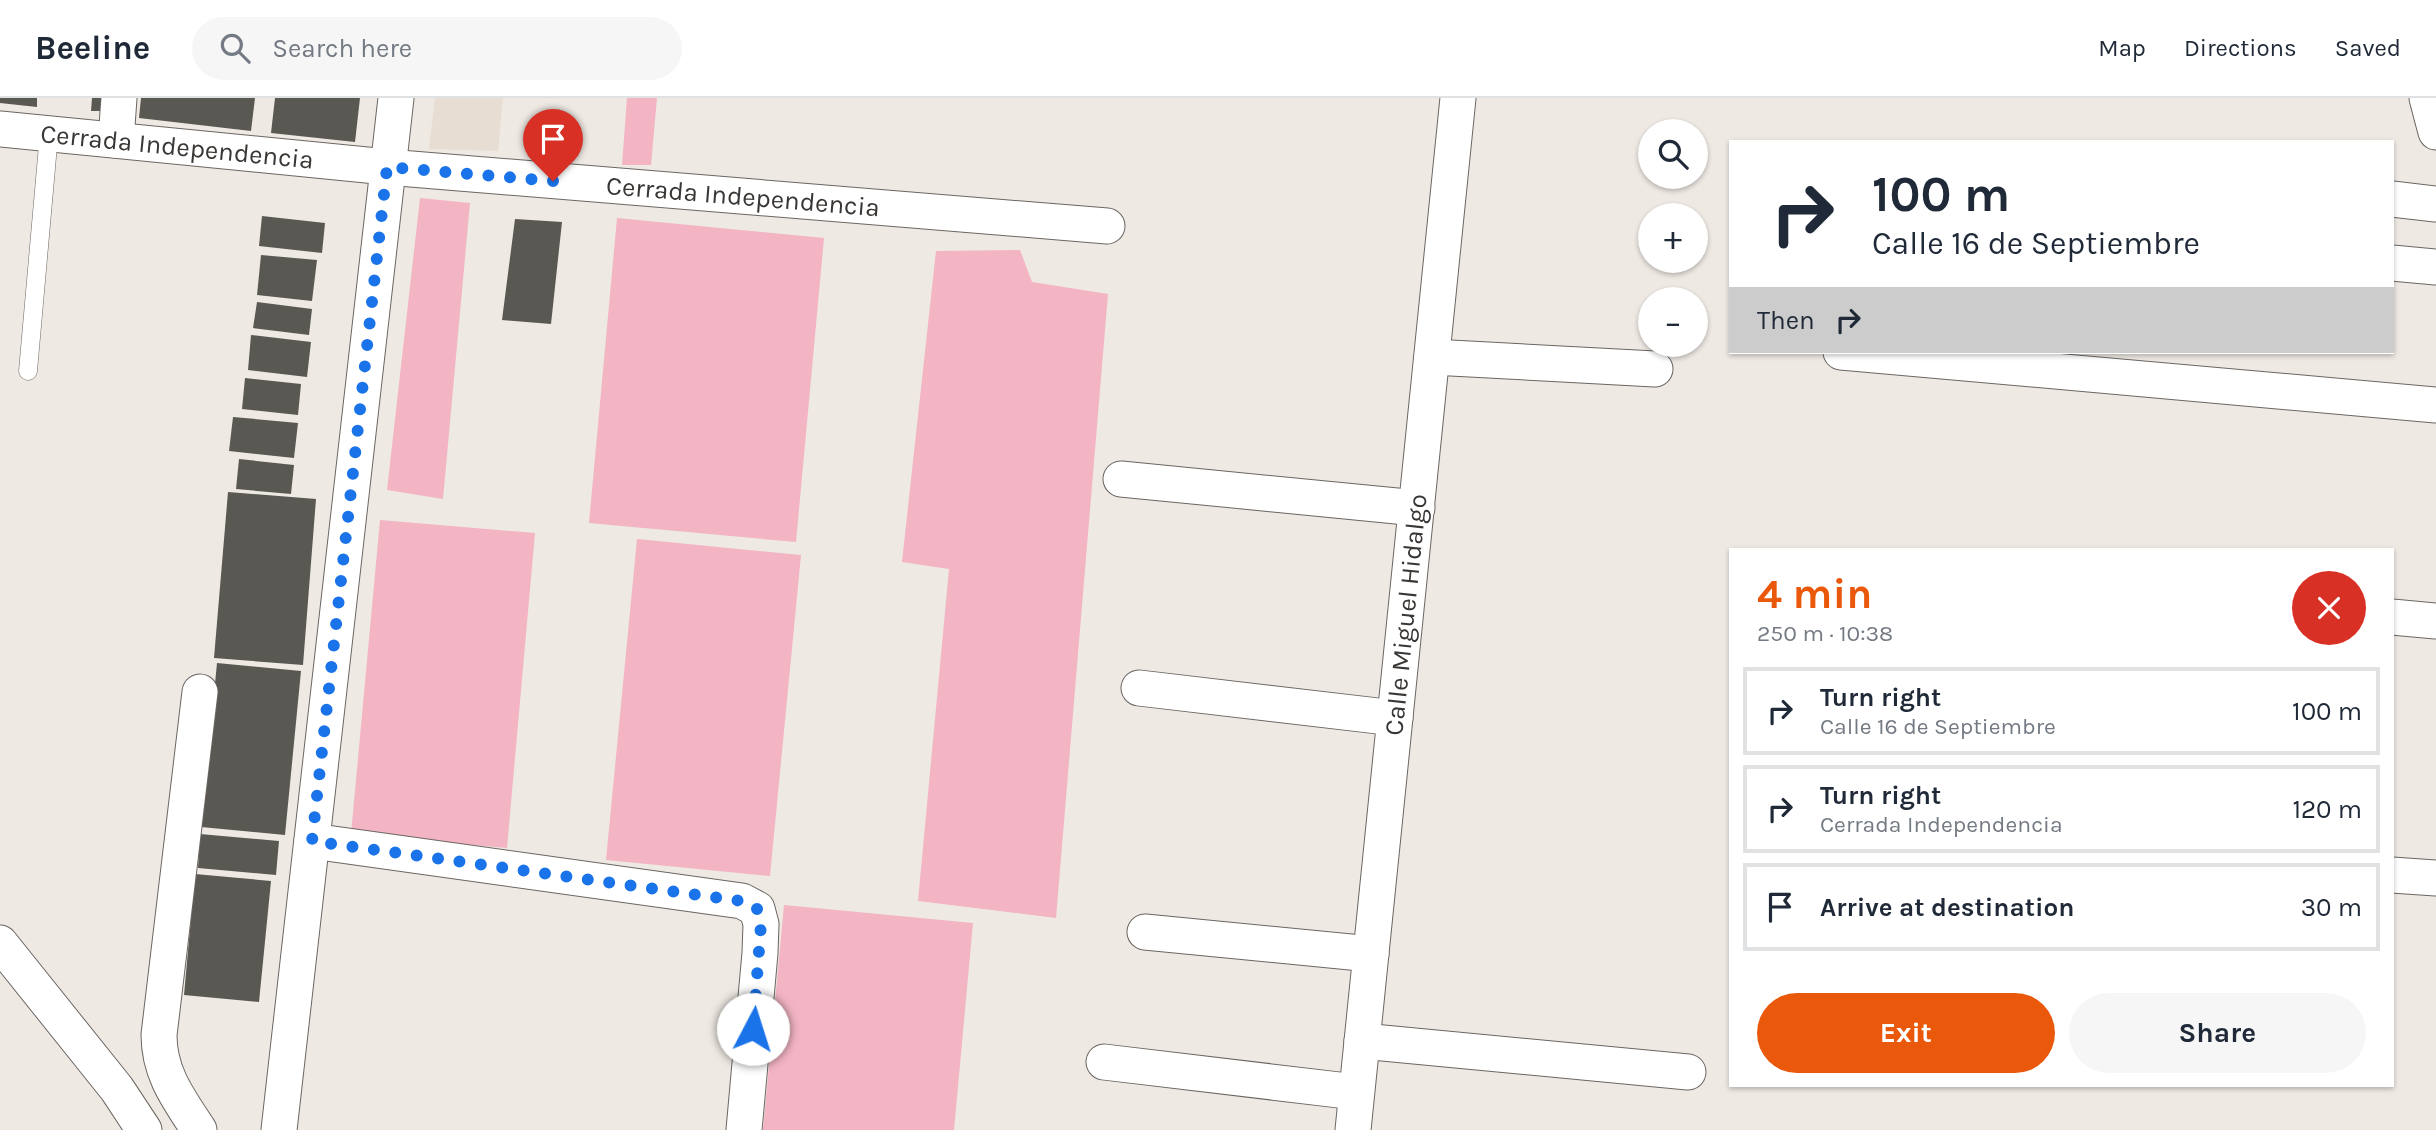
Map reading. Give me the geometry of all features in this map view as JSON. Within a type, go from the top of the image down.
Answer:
[{"type":"street","points":[[116,141],[119,98]]},
{"type":"street","points":[[279,1130],[396,98]]},
{"type":"street","name":"Calle Miguel Hidalgo","points":[[1359,1129],[1356,1092],[1458,98]]},
{"type":"street","points":[[2427,98],[2436,132]]},
{"type":"street","name":"Cerrada Independencia","points":[[0,129],[387,167],[1107,226]]},
{"type":"street","points":[[2394,199],[2436,204]]},
{"type":"street","points":[[2394,263],[2436,267]]},
{"type":"street","points":[[1863,354],[2436,405]]},
{"type":"street","points":[[1432,357],[1656,369]]},
{"type":"street","points":[[1121,479],[1417,508]]},
{"type":"street","points":[[2394,617],[2436,621]]},
{"type":"street","points":[[1139,688],[1395,718]]},
{"type":"street","points":[[199,1130],[168,1082],[159,1057],[159,1035],[200,692]]},
{"type":"street","points":[[312,841],[638,885],[742,901],[757,909],[761,924],[760,953],[744,1130]]},
{"type":"street","points":[[2394,875],[2436,878]]},
{"type":"street","points":[[1145,932],[1371,954]]},
{"type":"street","points":[[0,943],[117,1089],[144,1130]]},
{"type":"street","points":[[1362,1041],[1688,1072]]},
{"type":"street","points":[[1104,1062],[1356,1092]]},
{"type":"lane","points":[[28,371],[48,134]]},
{"type":"shaded area","points":[[435,98],[503,98],[498,151],[429,149]]},
{"type":"shaded area","points":[[627,98],[657,98],[651,165],[622,165]]},
{"type":"shaded area","points":[[420,198],[470,203],[443,499],[387,490]]},
{"type":"shaded area","points":[[617,218],[824,238],[796,542],[589,523]]},
{"type":"shaded area","points":[[1020,250],[1032,282],[1108,294],[1056,918],[918,901],[949,569],[902,562],[936,251]]},
{"type":"shaded area","points":[[380,520],[535,533],[507,848],[351,834]]},
{"type":"shaded area","points":[[637,539],[801,555],[770,876],[606,860]]},
{"type":"shaded area","points":[[784,905],[973,923],[954,1130],[763,1130]]},
{"type":"building","points":[[0,98],[37,98],[37,107],[0,103]]},
{"type":"building","points":[[92,98],[104,98],[103,111],[91,111]]},
{"type":"building","points":[[141,98],[255,98],[251,131],[139,118]]},
{"type":"building","points":[[275,98],[360,98],[355,142],[271,133]]},
{"type":"building","points":[[262,216],[325,223],[322,253],[259,246]]},
{"type":"building","points":[[515,219],[562,222],[551,324],[502,320]]},
{"type":"building","points":[[261,255],[317,260],[312,301],[257,295]]},
{"type":"building","points":[[257,302],[312,309],[309,335],[253,328]]},
{"type":"building","points":[[251,335],[311,342],[307,377],[248,370]]},
{"type":"building","points":[[245,378],[301,384],[298,415],[242,409]]},
{"type":"building","points":[[233,417],[298,423],[294,458],[229,451]]},
{"type":"building","points":[[239,459],[294,465],[291,494],[236,489]]},
{"type":"building","points":[[228,492],[316,499],[303,665],[214,658]]},
{"type":"building","points":[[217,663],[301,671],[285,835],[201,827]]},
{"type":"building","points":[[200,834],[279,841],[276,875],[198,868]]},
{"type":"building","points":[[195,874],[271,881],[259,1002],[184,995]]},
{"type":"route","points":[[553,181],[387,167],[312,841],[742,901],[757,909],[761,924],[753,1029]]}]
